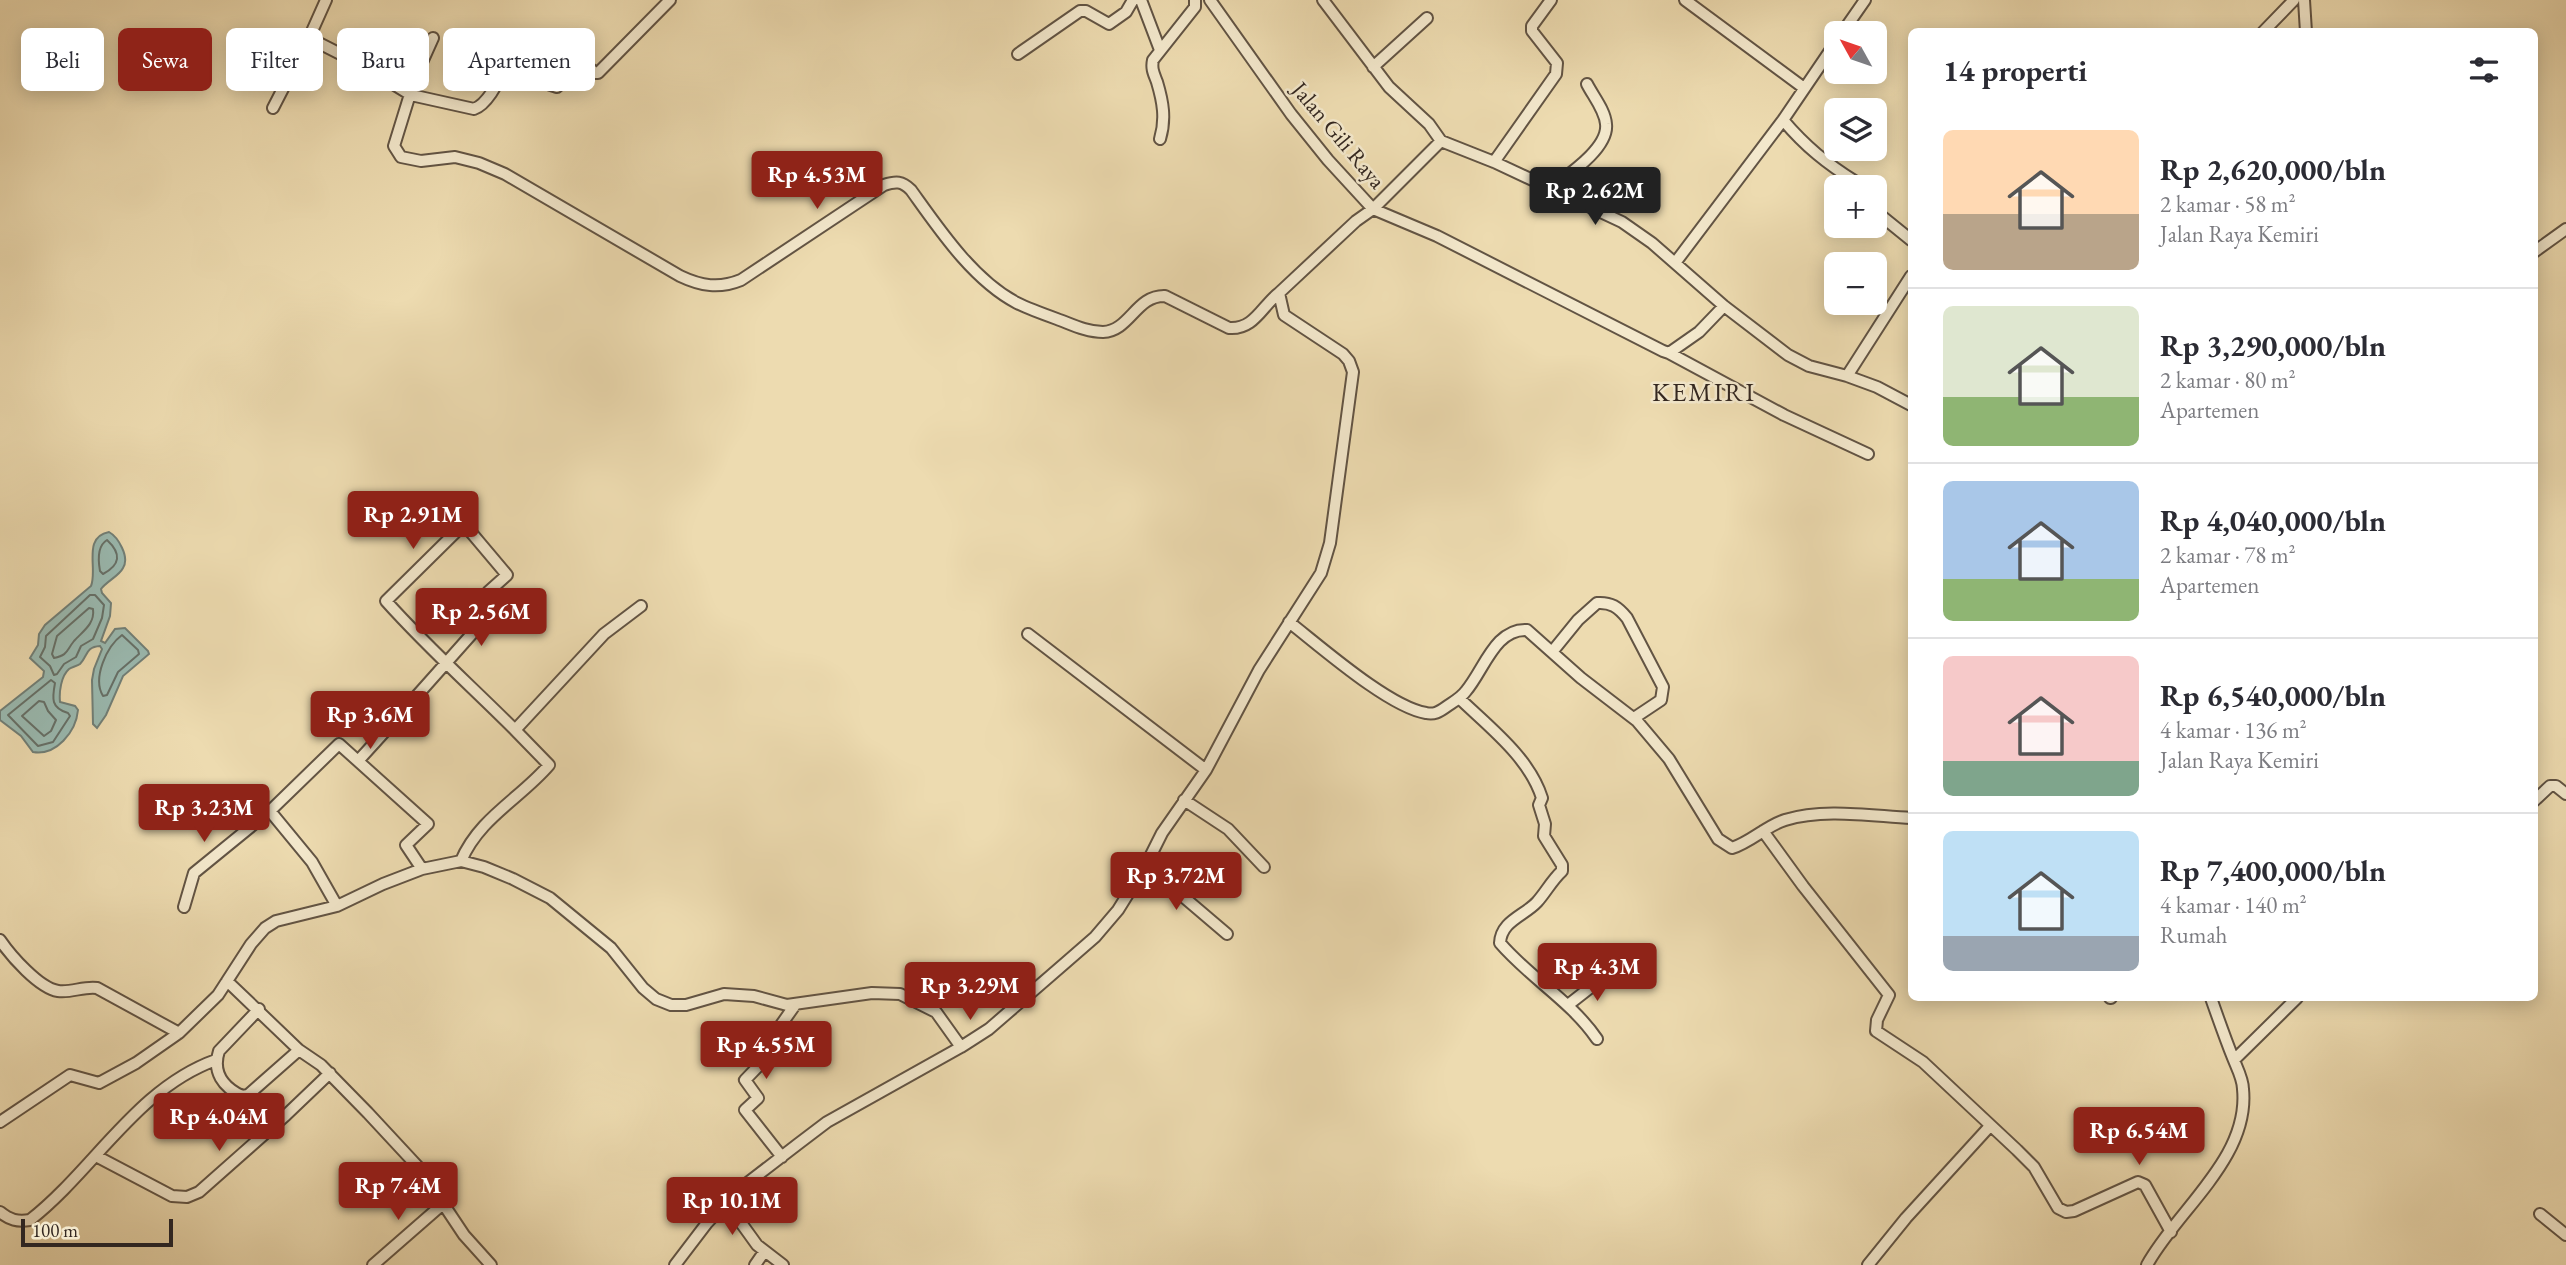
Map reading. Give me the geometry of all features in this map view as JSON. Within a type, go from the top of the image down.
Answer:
[{"type":"street","points":[[313,28],[326,0]]},
{"type":"street","points":[[323,45],[411,95],[477,108],[491,91],[512,55],[537,71],[545,83],[554,88],[559,86],[578,64],[583,63],[598,73],[670,0]]},
{"type":"street","points":[[1018,54],[1080,11],[1086,11],[1110,24],[1126,12],[1133,0]]},
{"type":"street","points":[[1142,0],[1160,50]]},
{"type":"street","points":[[1160,139],[1164,125],[1164,107],[1151,68],[1153,60],[1195,7],[1195,0]]},
{"type":"street","name":"Jalan Gili Raya","points":[[1210,0],[1298,123],[1373,209],[1437,236],[1669,353],[1784,415],[1868,454]]},
{"type":"street","points":[[1323,0],[1389,88],[1430,124],[1441,141],[1494,162],[1622,222],[1652,243],[1724,306],[1798,361],[1877,387],[1908,403]]},
{"type":"street","points":[[1494,162],[1556,74],[1557,64],[1532,31],[1532,26],[1551,0]]},
{"type":"street","points":[[1685,0],[1804,88]]},
{"type":"street","points":[[1850,21],[1865,0]]},
{"type":"street","points":[[2267,28],[2294,0]]},
{"type":"street","points":[[2304,0],[2306,28]]},
{"type":"street","points":[[1373,66],[1427,18]]},
{"type":"street","points":[[433,38],[394,146],[401,157],[421,161],[456,157],[479,163],[505,174],[680,276],[707,286],[741,280],[884,185],[895,181],[911,190],[961,257],[1009,298],[1087,330],[1111,330],[1121,325],[1150,298],[1157,296],[1165,296],[1229,328],[1240,329],[1248,326],[1279,293],[1356,221],[1373,209],[1441,141]]},
{"type":"street","points":[[1675,263],[1783,120],[1824,59]]},
{"type":"street","points":[[1551,188],[1588,160],[1605,132],[1607,124],[1587,84]]},
{"type":"street","points":[[273,108],[282,91]]},
{"type":"street","points":[[1783,120],[1805,146],[1845,175]]},
{"type":"street","points":[[1887,221],[1908,238]]},
{"type":"street","points":[[2538,249],[2566,229]]},
{"type":"street","points":[[1847,376],[1908,281]]},
{"type":"street","points":[[676,1265],[726,1202],[782,1157],[827,1122],[989,1029],[1095,937],[1118,910],[1162,833],[1206,770],[1259,670],[1321,573],[1331,543],[1353,372],[1349,360],[1343,354],[1284,315],[1279,293]]},
{"type":"street","points":[[1669,353],[1699,332],[1724,306]]},
{"type":"street","points":[[358,761],[412,704],[447,662],[487,617],[483,611],[493,600],[488,592],[507,575],[482,542],[464,524],[386,601],[447,662],[515,730],[550,765],[495,813],[470,844],[461,861]]},
{"type":"street","points":[[1552,652],[1578,620],[1597,603],[1619,608],[1627,618],[1663,687],[1661,700],[1634,718]]},
{"type":"street","points":[[515,730],[604,634],[641,606]]},
{"type":"street","points":[[1289,622],[1390,698],[1410,709],[1429,714],[1437,713],[1467,691],[1500,640],[1517,630],[1527,630],[1581,678],[1634,718],[1669,759],[1718,839],[1732,848],[1783,820],[1799,817],[1848,814],[1908,818]]},
{"type":"street","points":[[1028,634],[1206,770]]},
{"type":"street","points":[[1459,698],[1501,738],[1530,771],[1542,798],[1539,805],[1545,824],[1544,836],[1562,865],[1562,870],[1536,903],[1507,925],[1500,943],[1567,1005],[1597,1039]]},
{"type":"street","points":[[184,907],[194,873],[270,811],[338,744],[428,824],[407,845],[422,869]]},
{"type":"street","points":[[2538,797],[2550,786],[2556,786],[2566,794]]},
{"type":"street","points":[[1184,800],[1228,829],[1264,867]]},
{"type":"street","points":[[270,811],[312,862],[337,905]]},
{"type":"street","points":[[1763,831],[1889,995],[1877,1020],[1876,1031],[1923,1062],[2034,1167],[2058,1208],[2071,1211],[2138,1182],[2145,1185],[2171,1232]]},
{"type":"street","points":[[0,1122],[69,1075],[99,1083],[136,1063],[179,1033],[218,995],[251,944],[265,928],[276,921],[337,905],[422,869],[461,861],[513,879],[550,898],[611,948],[643,988],[656,999],[671,1005],[686,1005],[724,994],[739,994],[787,1006],[872,993],[900,994],[936,1012],[961,1047]]},
{"type":"street","points":[[1146,865],[1227,934]]},
{"type":"street","points":[[0,940],[9,954],[49,988],[61,992],[86,987],[97,988],[179,1033]]},
{"type":"street","points":[[1567,1005],[1604,974]]},
{"type":"street","points":[[227,981],[299,1050],[330,1073],[420,1169],[464,1235],[491,1265]]},
{"type":"street","points":[[2147,1265],[2155,1250],[2171,1232],[2235,1142],[2244,1112],[2244,1086],[2212,1001]]},
{"type":"street","points":[[2234,1060],[2294,1001]]},
{"type":"street","points":[[782,1157],[745,1110],[758,1098],[745,1080],[768,1056],[776,1032],[795,1005]]},
{"type":"street","points":[[259,1009],[219,1051],[216,1060],[218,1074],[228,1087],[242,1096],[248,1095],[299,1050]]},
{"type":"street","points":[[0,1212],[10,1220],[30,1220],[149,1100],[177,1080],[216,1060]]},
{"type":"street","points":[[96,1156],[172,1196],[187,1196],[199,1192],[330,1073]]},
{"type":"street","points":[[1868,1265],[1906,1218],[1990,1126]]},
{"type":"street","points":[[726,1202],[764,1252],[783,1265]]},
{"type":"street","points":[[373,1265],[444,1203]]},
{"type":"street","points":[[2540,1214],[2566,1235]]},
{"type":"street","points":[[755,1265],[764,1252]]},
{"type":"water","points":[[109,532],[122,548],[125,564],[119,574],[101,589],[111,603],[110,616],[101,641],[105,643],[115,629],[125,628],[149,654],[123,676],[106,715],[97,728],[93,724],[92,680],[102,649],[100,646],[89,650],[80,664],[66,672],[61,684],[60,702],[75,706],[78,710],[69,734],[49,750],[33,752],[21,736],[0,720],[0,711],[43,677],[44,671],[30,658],[38,645],[39,634],[45,625],[91,586],[93,547],[101,535]]},
{"type":"district","name":"KEMIRI","points":[[1704,392]]}]
